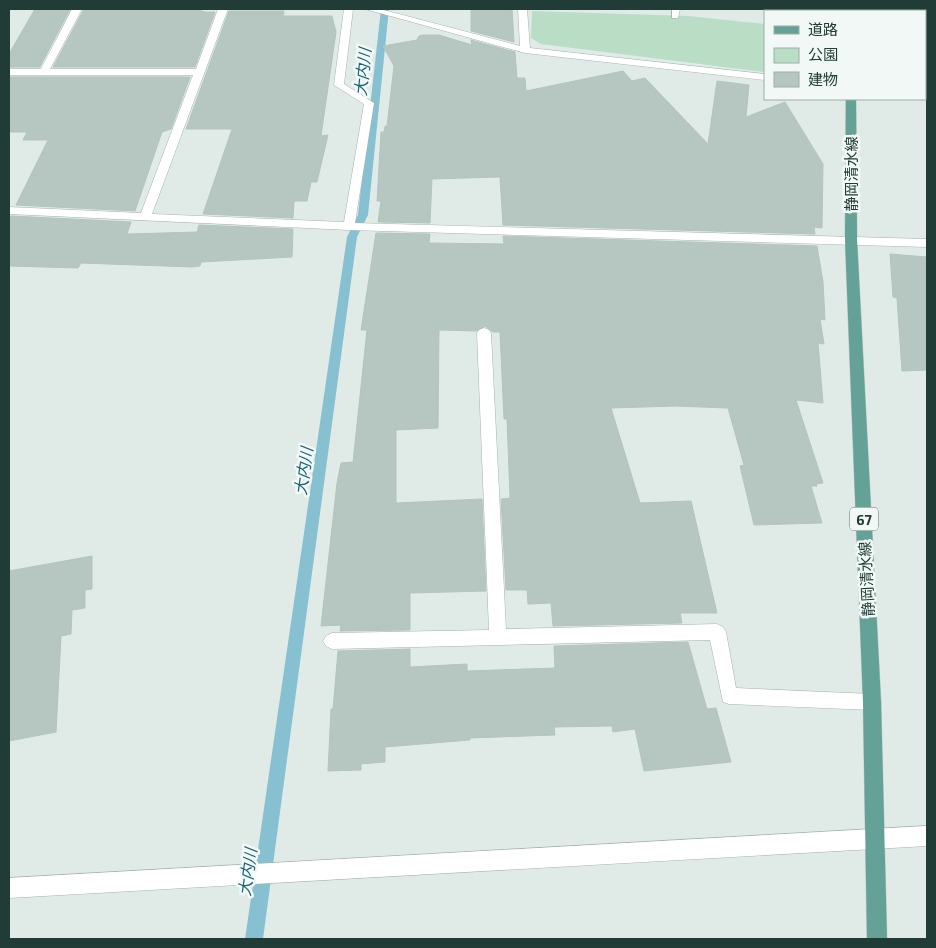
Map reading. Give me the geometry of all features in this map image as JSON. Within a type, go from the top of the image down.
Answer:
[{"type":"main road","name":"静岡清水線","points":[[851,100],[851,240],[872,702],[877,939]]},
{"type":"street","points":[[44,72],[77,9]]},
{"type":"street","points":[[145,217],[223,9]]},
{"type":"street","points":[[349,9],[338,85],[370,103],[349,226]]},
{"type":"street","points":[[370,9],[525,50],[764,77]]},
{"type":"street","points":[[523,9],[525,50]]},
{"type":"street","points":[[9,72],[199,72]]},
{"type":"street","points":[[9,212],[349,226],[927,243]]},
{"type":"street","points":[[484,333],[498,637]]},
{"type":"street","points":[[332,641],[717,632],[729,696],[872,702]]},
{"type":"street","points":[[9,888],[927,836]]},
{"type":"green space","points":[[532,11],[688,16],[764,24],[764,72],[541,44],[531,38]]},
{"type":"building","points":[[35,9],[70,9],[40,67],[9,67],[9,54]]},
{"type":"building","points":[[84,9],[200,9],[205,12],[215,12],[195,67],[53,67]]},
{"type":"building","points":[[512,9],[514,42],[471,31],[471,10]]},
{"type":"building","points":[[229,11],[284,11],[283,16],[332,16],[336,32],[321,136],[328,135],[317,182],[311,182],[307,201],[294,201],[293,218],[203,214],[232,129],[186,129]]},
{"type":"building","points":[[439,35],[472,45],[471,40],[515,52],[517,78],[525,78],[526,91],[623,71],[632,81],[645,78],[708,144],[717,81],[749,85],[746,117],[785,102],[823,164],[822,228],[814,227],[815,234],[503,225],[500,177],[432,179],[430,223],[378,222],[381,201],[377,201],[381,132],[384,132],[385,126],[387,126],[394,66],[383,46],[417,40],[419,36]]},
{"type":"building","points":[[9,77],[190,77],[171,129],[162,132],[135,211],[16,205],[48,140],[23,140],[27,132],[9,132]]},
{"type":"building","points":[[11,216],[131,222],[127,234],[197,232],[199,225],[293,229],[292,257],[201,262],[200,266],[192,267],[81,263],[78,268],[9,266],[9,220]]},
{"type":"building","points":[[376,233],[430,234],[429,243],[504,244],[503,236],[817,246],[823,282],[825,320],[820,319],[824,344],[818,343],[823,403],[796,400],[823,483],[811,486],[822,523],[754,525],[740,466],[744,465],[728,408],[675,406],[611,408],[640,503],[691,501],[717,613],[680,613],[682,623],[553,626],[551,603],[528,604],[527,590],[506,590],[501,499],[510,498],[507,419],[504,419],[500,332],[493,332],[485,326],[476,331],[439,330],[438,428],[396,430],[396,503],[482,499],[486,591],[410,593],[410,630],[340,631],[341,625],[321,626],[337,483],[341,463],[353,462],[367,330],[361,330]]},
{"type":"building","points":[[890,254],[927,257],[927,370],[902,371],[897,298],[893,297]]},
{"type":"building","points":[[92,556],[92,589],[85,590],[85,608],[72,610],[71,634],[61,636],[56,732],[9,741],[9,571]]},
{"type":"building","points":[[688,642],[707,709],[716,708],[731,762],[644,771],[635,729],[613,732],[612,726],[554,727],[555,735],[470,738],[470,740],[385,747],[385,762],[361,764],[361,770],[328,771],[331,709],[333,709],[338,651],[410,649],[410,667],[467,664],[467,671],[555,668],[554,646]]},
{"type":"waterway","name":"大内川","points":[[254,939],[352,237],[363,215],[385,9]]}]
